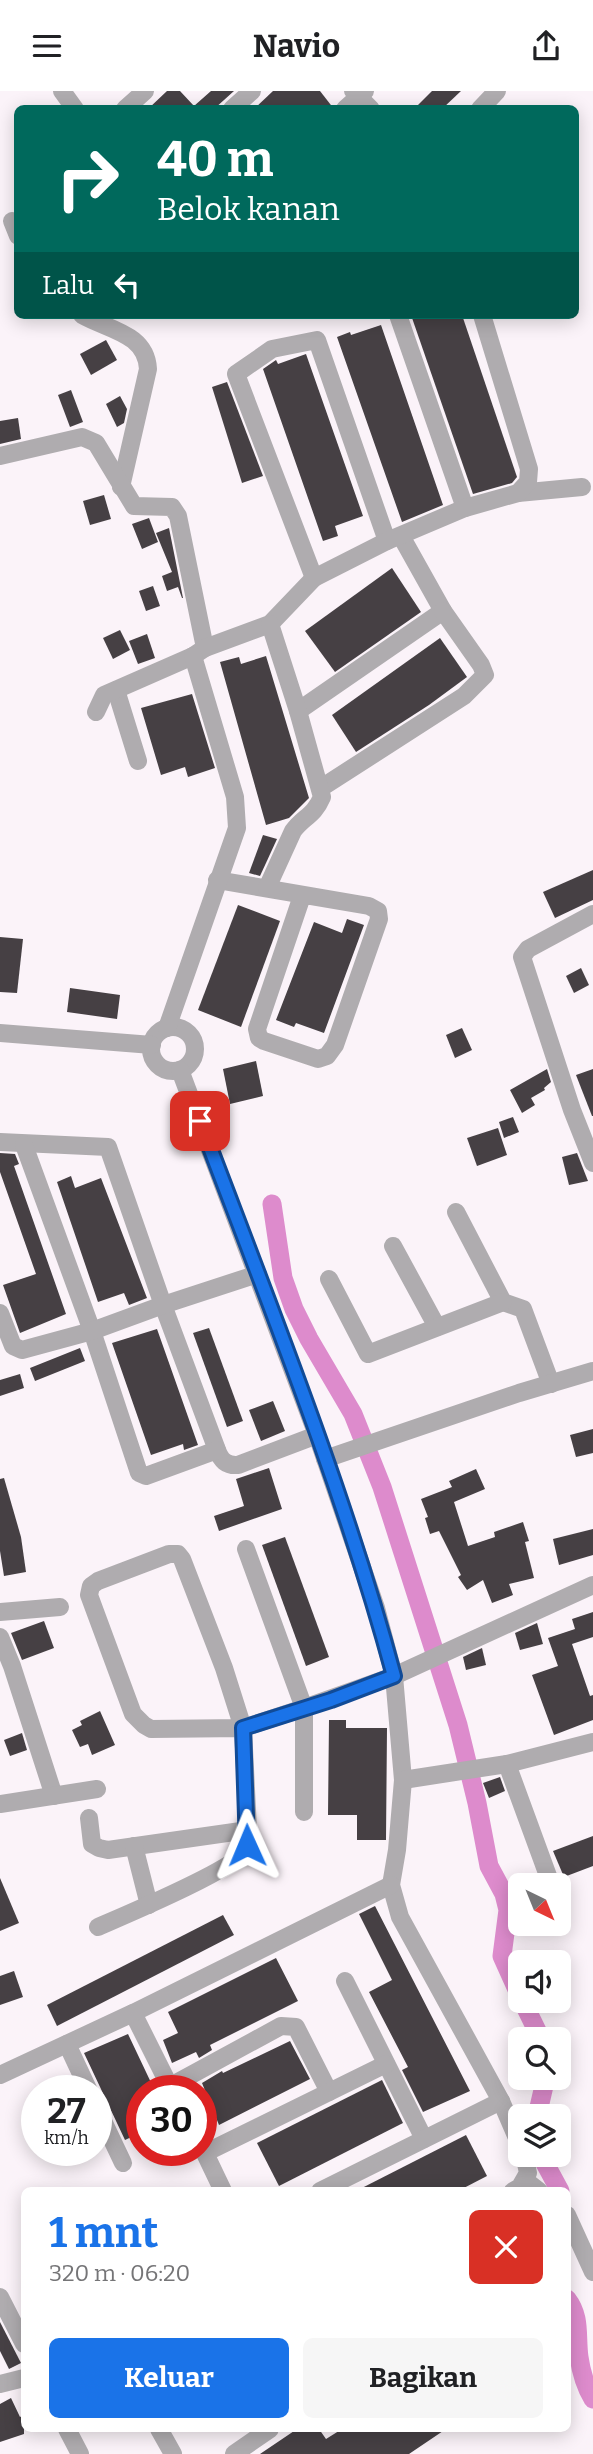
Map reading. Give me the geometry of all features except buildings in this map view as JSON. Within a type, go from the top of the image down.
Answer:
[{"type":"street","points":[[129,105],[145,91]]},
{"type":"street","points":[[236,105],[252,91]]},
{"type":"street","points":[[484,105],[497,91]]},
{"type":"street","points":[[90,319],[138,343],[147,355],[148,369],[121,487]]},
{"type":"street","points":[[399,319],[465,508]]},
{"type":"street","points":[[483,319],[529,469],[527,482],[518,493]]},
{"type":"street","points":[[314,578],[236,374],[272,349],[317,339],[394,538],[481,664],[485,675],[464,696],[321,788]]},
{"type":"street","points":[[0,456],[82,437],[90,438],[96,443],[134,506],[172,507],[176,513],[199,652],[237,814],[236,828],[167,1028]]},
{"type":"street","points":[[96,712],[104,695],[199,652],[270,624],[314,578],[394,538],[465,508],[518,493],[582,487]]},
{"type":"street","points":[[298,711],[443,611]]},
{"type":"street","points":[[267,888],[293,831],[315,810],[322,797],[270,624]]},
{"type":"street","points":[[116,690],[138,761]]},
{"type":"street","points":[[217,880],[369,906],[380,914],[335,1045],[327,1056],[318,1059],[264,1041],[259,1038],[257,1029],[302,896]]},
{"type":"street","points":[[593,914],[528,949],[522,957],[572,1110],[593,1163]]},
{"type":"street","points":[[174,1027],[188,1033],[195,1046],[192,1060],[180,1070],[159,1066],[151,1052],[152,1045],[154,1038],[167,1028],[174,1027]]},
{"type":"street","points":[[0,1033],[152,1045]]},
{"type":"street","points":[[180,1070],[317,1435],[376,1608],[394,1676],[403,1780],[391,1885],[400,1917],[508,2117]]},
{"type":"street","points":[[0,1142],[108,1147],[217,1450],[227,1464],[237,1465],[317,1435]]},
{"type":"street","points":[[24,1145],[92,1331],[139,1473],[146,1476],[217,1450]]},
{"type":"street","points":[[456,1212],[503,1302]]},
{"type":"street","points":[[393,1246],[437,1327]]},
{"type":"street","points":[[0,1313],[13,1346],[18,1350],[30,1349],[92,1331],[258,1274]]},
{"type":"street","points":[[329,1279],[368,1354],[503,1302],[523,1309],[551,1384]]},
{"type":"street","points":[[325,1458],[593,1371]]},
{"type":"street","points":[[246,1549],[304,1708],[304,1812]]},
{"type":"street","points":[[98,1927],[149,1905],[238,1859],[247,1845],[248,1830],[243,1728],[182,1559],[169,1554],[98,1581],[91,1586],[89,1595],[133,1714],[151,1729],[243,1728],[394,1676],[593,1585]]},
{"type":"street","points":[[0,1612],[60,1607]]},
{"type":"street","points":[[0,1637],[54,1796]]},
{"type":"street","points":[[403,1780],[507,1764],[593,1742]]},
{"type":"street","points":[[507,1764],[547,1873]]},
{"type":"street","points":[[0,1804],[97,1789]]},
{"type":"street","points":[[89,1818],[92,1844],[108,1850],[248,1830]]},
{"type":"street","points":[[134,1846],[149,1905]]},
{"type":"street","points":[[0,2075],[133,2013],[391,1885]]},
{"type":"street","points":[[345,1981],[424,2139]]},
{"type":"street","points":[[133,2013],[164,2075]]},
{"type":"street","points":[[195,2075],[281,2026],[289,2025],[296,2027],[329,2092]]},
{"type":"street","points":[[67,2044],[82,2075]]},
{"type":"street","points":[[217,2143],[386,2064]]},
{"type":"street","points":[[328,2187],[501,2101]]},
{"type":"street","points":[[112,2140],[123,2163]]},
{"type":"street","points":[[211,2166],[221,2187]]},
{"type":"street","points":[[525,2187],[528,2167]]},
{"type":"street","points":[[571,2225],[593,2272]]},
{"type":"street","points":[[0,2297],[21,2338]]},
{"type":"street","points":[[0,2384],[21,2379]]},
{"type":"street","points":[[69,2432],[80,2454]]},
{"type":"street","points":[[161,2432],[173,2454]]},
{"type":"street","points":[[234,2454],[261,2432]]},
{"type":"waterway","points":[[272,1204],[283,1278],[294,1309],[353,1414],[382,1487],[458,1725],[489,1866],[504,1894],[508,1910],[502,1956],[508,1969]]},
{"type":"waterway","points":[[528,2013],[535,2027]]},
{"type":"waterway","points":[[540,2104],[543,2090]]},
{"type":"waterway","points":[[547,2167],[558,2187]]},
{"type":"waterway","points":[[571,2306],[576,2320],[582,2373],[593,2399]]},
{"type":"route","points":[[200,1121],[325,1458],[376,1608],[394,1676],[331,1700],[243,1728],[247,1845]]}]
